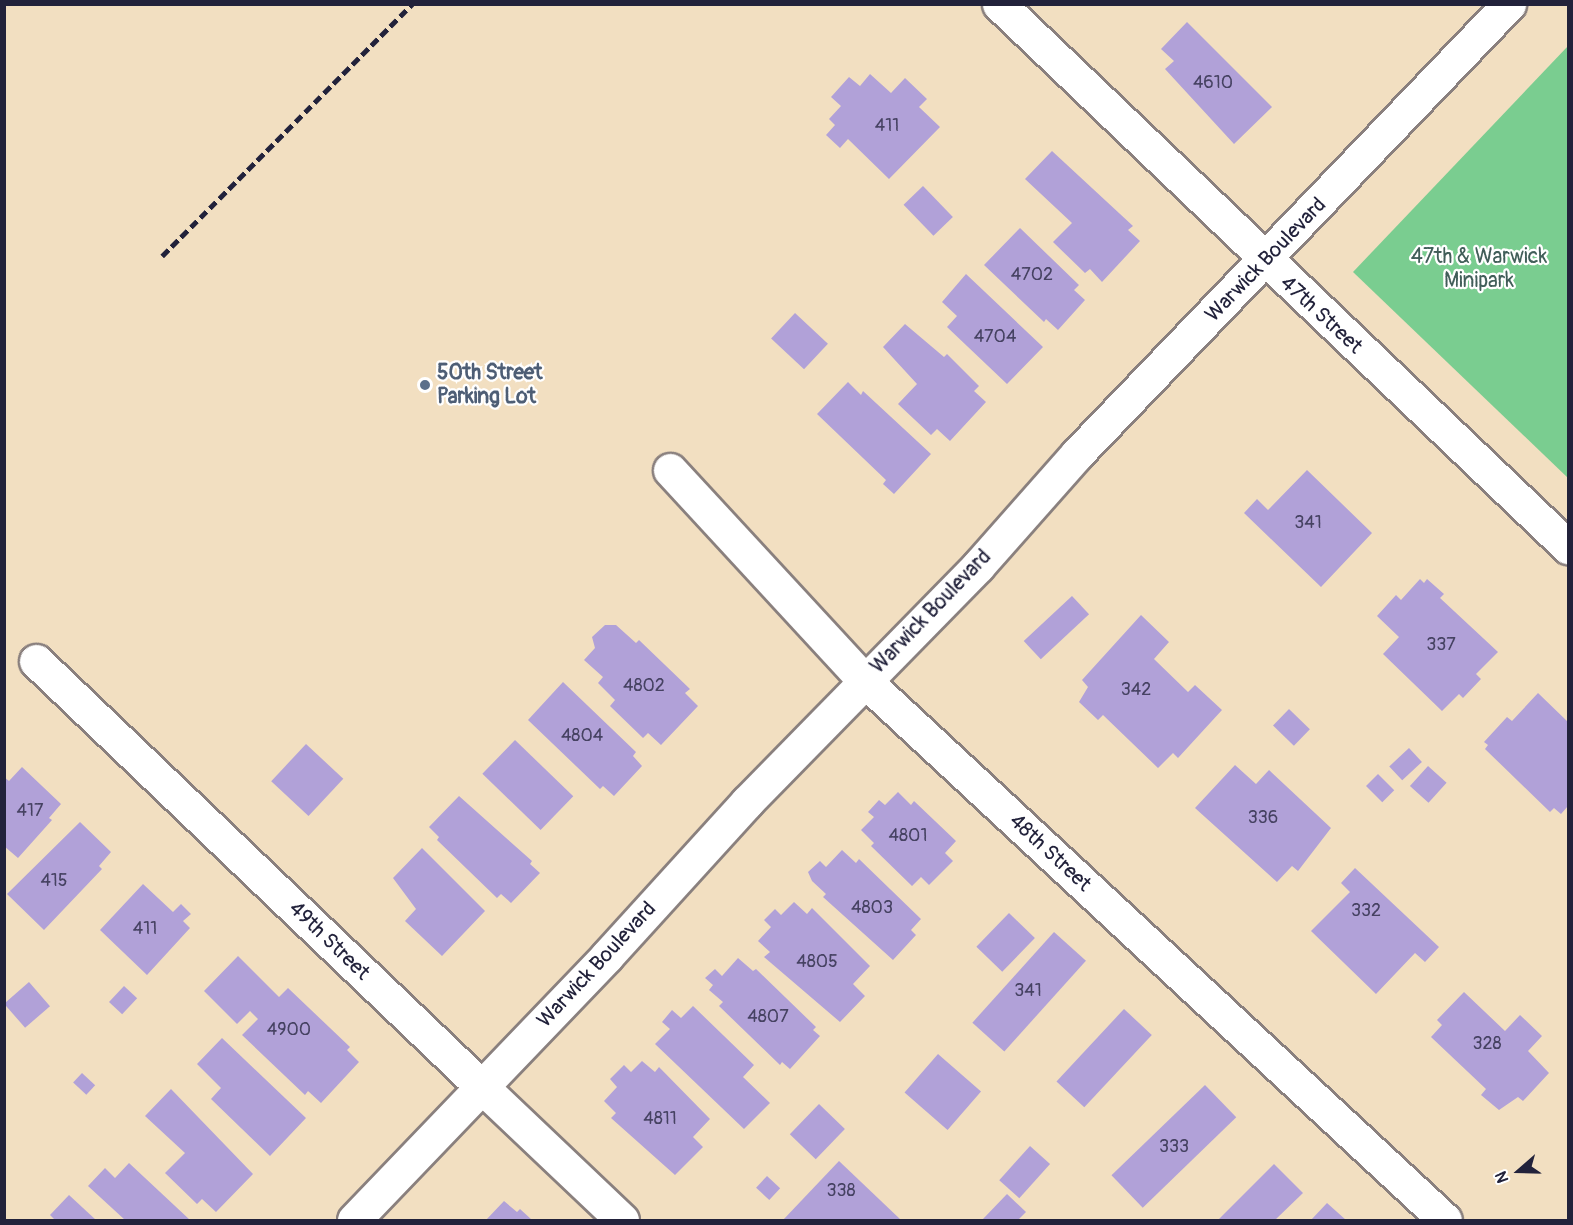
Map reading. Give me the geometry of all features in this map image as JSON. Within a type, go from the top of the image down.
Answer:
[{"type":"street","name":"47th Street","points":[[999,4],[1265,261],[1569,547]]},
{"type":"street","name":"Warwick Boulevard","points":[[354,1221],[864,680],[978,566],[1077,454],[1265,261],[1509,4]]},
{"type":"street","name":"48th Street","points":[[670,470],[864,680],[1445,1221]]},
{"type":"street","name":"49th Street","points":[[36,661],[622,1221]]},
{"type":"green space","name":"47th & Warwick Minipark","points":[[1568,46],[1568,478],[1353,272]]},
{"type":"building","points":[[1187,22],[1272,107],[1234,144],[1165,69],[1174,61],[1161,49]]},
{"type":"building","points":[[870,74],[891,93],[905,78],[927,99],[919,107],[940,127],[889,179],[848,139],[840,148],[826,135],[835,125],[829,119],[841,106],[831,97],[849,77],[860,86]]},
{"type":"building","points":[[1052,151],[1133,226],[1128,230],[1140,241],[1102,282],[1090,269],[1085,273],[1053,242],[1072,223],[1025,179]]},
{"type":"building","points":[[923,186],[953,217],[933,236],[904,205]]},
{"type":"building","points":[[1020,228],[1079,285],[1074,290],[1085,300],[1058,330],[1046,319],[1044,322],[984,265]]},
{"type":"building","points":[[966,274],[1043,347],[1007,384],[947,327],[957,316],[942,302]]},
{"type":"building","points":[[795,313],[828,344],[804,369],[771,339]]},
{"type":"building","points":[[905,324],[944,357],[947,354],[979,386],[974,391],[986,402],[950,441],[937,429],[931,435],[898,404],[917,384],[883,347]]},
{"type":"building","points":[[848,382],[861,395],[863,391],[931,454],[894,494],[883,484],[886,480],[817,414]]},
{"type":"building","points":[[1307,470],[1372,533],[1321,587],[1244,513],[1257,499],[1268,510]]},
{"type":"building","points":[[1420,579],[1424,583],[1427,579],[1444,594],[1440,598],[1498,652],[1476,674],[1481,679],[1463,698],[1459,694],[1442,711],[1383,654],[1399,637],[1377,616],[1396,595],[1401,600]]},
{"type":"building","points":[[1072,596],[1089,614],[1041,659],[1024,641]]},
{"type":"building","points":[[1141,615],[1169,642],[1154,659],[1188,692],[1195,685],[1222,710],[1178,758],[1173,753],[1158,768],[1103,715],[1098,720],[1079,702],[1088,687],[1082,680]]},
{"type":"building","points":[[605,625],[616,625],[636,643],[639,640],[690,689],[685,693],[698,706],[661,745],[648,733],[643,738],[610,706],[615,700],[598,683],[603,677],[584,660],[595,648],[592,637]]},
{"type":"building","points":[[563,682],[636,752],[633,756],[642,766],[614,796],[603,786],[600,789],[528,720]]},
{"type":"building","points":[[1538,693],[1568,722],[1568,806],[1561,814],[1554,808],[1550,812],[1485,749],[1488,745],[1484,742],[1507,717],[1512,721]]},
{"type":"building","points":[[1289,709],[1310,729],[1294,746],[1273,726]]},
{"type":"building","points":[[515,740],[573,796],[541,830],[482,774]]},
{"type":"building","points":[[306,744],[343,779],[309,816],[271,781]]},
{"type":"building","points":[[1409,748],[1422,762],[1402,780],[1389,766]]},
{"type":"building","points":[[1235,765],[1256,784],[1269,770],[1331,828],[1298,871],[1292,866],[1277,882],[1195,808]]},
{"type":"building","points":[[1428,766],[1447,783],[1429,803],[1410,786]]},
{"type":"building","points":[[22,767],[61,804],[49,818],[52,820],[18,858],[4,846],[4,777],[9,781]]},
{"type":"building","points":[[1378,774],[1394,790],[1382,802],[1366,786]]},
{"type":"building","points":[[898,792],[911,805],[914,801],[956,841],[945,853],[953,861],[929,885],[921,877],[912,886],[871,846],[874,843],[861,830],[874,817],[868,812],[879,800],[885,805]]},
{"type":"building","points":[[459,796],[532,861],[530,864],[540,873],[511,903],[501,894],[497,898],[437,840],[439,837],[429,827]]},
{"type":"building","points":[[80,822],[111,852],[99,866],[102,869],[44,930],[7,894]]},
{"type":"building","points":[[422,848],[485,911],[442,956],[405,921],[416,909],[393,878]]},
{"type":"building","points":[[842,850],[856,863],[859,859],[921,919],[911,930],[916,935],[893,960],[823,897],[826,894],[812,881],[808,872],[820,861],[826,867]]},
{"type":"building","points":[[1355,868],[1439,947],[1425,962],[1415,953],[1376,994],[1311,931],[1350,892],[1341,883]]},
{"type":"building","points":[[143,884],[173,912],[181,904],[191,914],[183,921],[190,928],[147,975],[100,930]]},
{"type":"building","points":[[794,902],[807,914],[812,908],[870,966],[853,984],[865,996],[840,1022],[764,957],[770,952],[758,941],[771,927],[764,920],[775,909],[781,915]]},
{"type":"building","points":[[1009,913],[1035,938],[1002,972],[976,947]]},
{"type":"building","points":[[1054,932],[1086,961],[1004,1051],[972,1023]]},
{"type":"building","points":[[238,956],[279,997],[288,988],[350,1047],[347,1050],[359,1062],[321,1103],[308,1091],[305,1095],[242,1035],[258,1019],[250,1011],[237,1024],[204,991]]},
{"type":"building","points":[[738,958],[753,971],[756,969],[816,1027],[813,1030],[820,1036],[790,1069],[782,1062],[780,1065],[719,1006],[723,1002],[709,990],[713,985],[705,978],[715,969],[722,976]]},
{"type":"building","points":[[29,982],[50,1006],[25,1028],[4,1004]]},
{"type":"building","points":[[124,986],[137,998],[122,1014],[109,1002]]},
{"type":"building","points":[[1464,992],[1505,1031],[1520,1015],[1542,1036],[1528,1051],[1549,1073],[1523,1101],[1518,1097],[1499,1110],[1481,1095],[1486,1089],[1431,1037],[1442,1025],[1437,1020]]},
{"type":"building","points":[[693,1006],[754,1065],[743,1077],[770,1103],[744,1129],[655,1044],[670,1029],[662,1022],[672,1010],[681,1018]]},
{"type":"building","points":[[1124,1009],[1152,1035],[1084,1107],[1056,1081]]},
{"type":"building","points":[[222,1038],[306,1118],[270,1156],[211,1099],[221,1088],[197,1064]]},
{"type":"building","points":[[938,1054],[981,1091],[948,1130],[905,1092]]},
{"type":"building","points":[[642,1061],[655,1072],[659,1067],[710,1119],[693,1137],[703,1147],[675,1175],[611,1118],[616,1113],[604,1101],[617,1087],[610,1079],[624,1065],[631,1072]]},
{"type":"building","points":[[82,1073],[95,1085],[86,1095],[73,1083]]},
{"type":"building","points":[[1205,1085],[1236,1117],[1143,1208],[1111,1175]]},
{"type":"building","points":[[171,1089],[253,1174],[216,1212],[202,1199],[197,1204],[165,1173],[185,1153],[145,1116]]},
{"type":"building","points":[[819,1104],[845,1129],[816,1159],[790,1134]]},
{"type":"building","points":[[1030,1146],[1050,1164],[1019,1198],[999,1180]]},
{"type":"building","points":[[839,1161],[901,1220],[783,1220]]},
{"type":"building","points":[[129,1163],[190,1220],[125,1220],[88,1186],[105,1168],[115,1178]]},
{"type":"building","points":[[1274,1164],[1303,1193],[1275,1220],[1218,1220]]},
{"type":"building","points":[[767,1176],[780,1188],[769,1200],[756,1188]]},
{"type":"building","points":[[1007,1194],[1026,1212],[1018,1220],[982,1220]]},
{"type":"building","points":[[69,1195],[96,1220],[55,1220],[50,1215]]},
{"type":"building","points":[[504,1201],[517,1212],[520,1209],[532,1220],[486,1220]]},
{"type":"building","points":[[1327,1203],[1346,1220],[1311,1220]]},
{"type":"railway","points":[[162,256],[412,4]]},
{"type":"place","name":"50th Street Parking Lot","points":[[425,385]]}]
